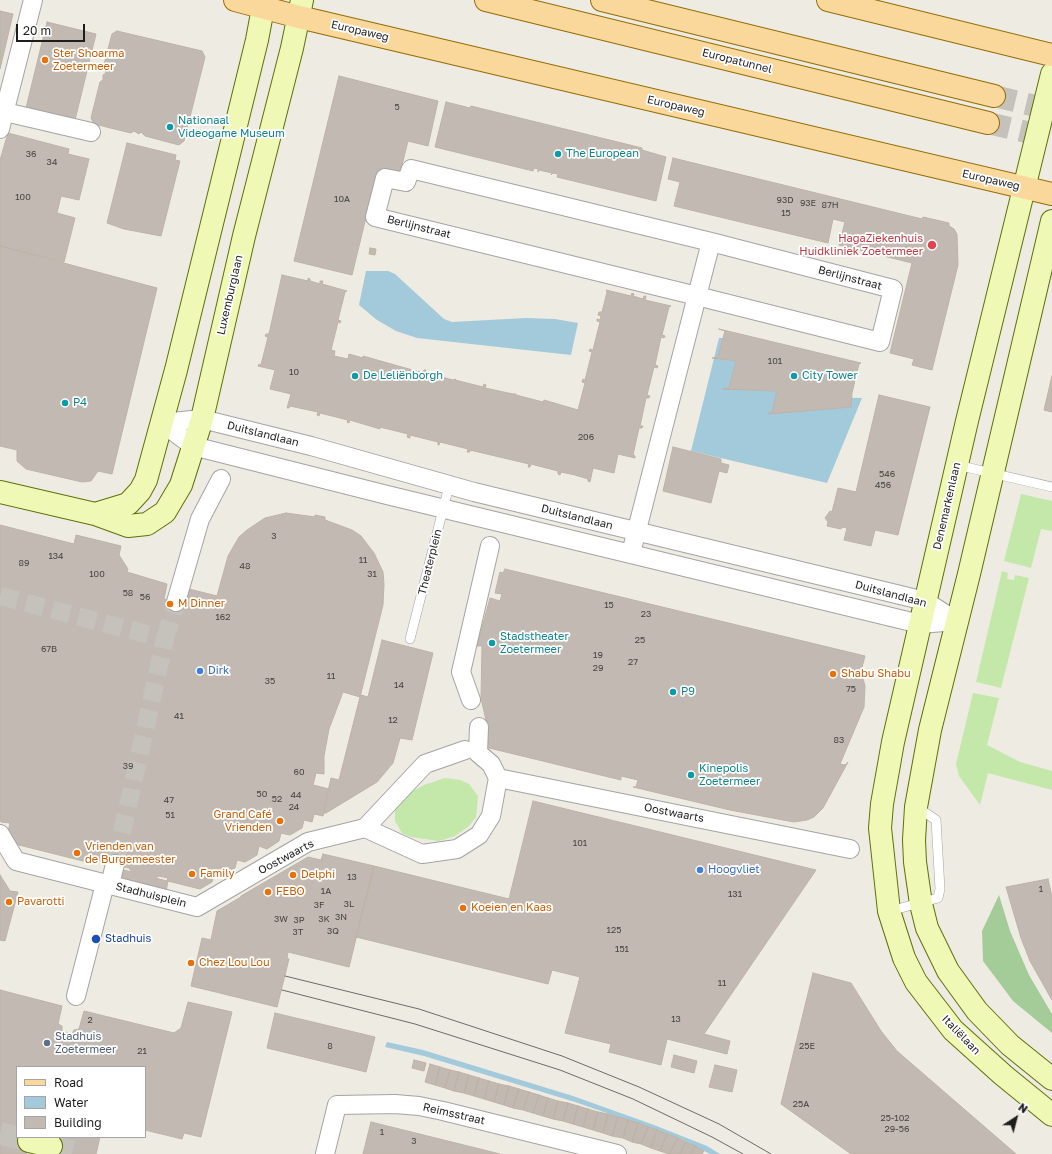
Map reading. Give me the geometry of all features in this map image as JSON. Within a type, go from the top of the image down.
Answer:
[{"type":"main road","name":"Europaweg","points":[[234,0],[297,8],[1052,194]]},
{"type":"main road","name":"Europatunnel","points":[[486,0],[988,123]]},
{"type":"main road","points":[[602,0],[994,96]]},
{"type":"main road","points":[[828,0],[1052,55]]},
{"type":"street","points":[[0,129],[33,0]]},
{"type":"street","points":[[96,514],[128,504],[146,480],[162,423],[255,47],[263,4]]},
{"type":"street","name":"Luxemburglaan","points":[[0,492],[96,514],[128,526],[147,524],[165,512],[181,485],[202,419],[297,8]]},
{"type":"street","name":"Denemarkenlaan","points":[[889,911],[880,828],[882,804],[893,742],[957,465],[1052,74]]},
{"type":"street","points":[[5,112],[91,132]]},
{"type":"street","name":"Berlijnstraat","points":[[411,169],[711,242],[893,289],[880,342],[696,296],[375,217],[385,178],[406,182],[411,169]]},
{"type":"street","points":[[1052,221],[930,730],[916,806],[914,840],[915,862],[921,904],[928,928],[948,971],[977,1011],[1010,1045],[1052,1079]]},
{"type":"street","points":[[631,553],[711,242]]},
{"type":"street","name":"Duitslandlaan","points":[[162,423],[202,419],[311,446],[449,486],[925,601],[956,621]]},
{"type":"street","name":"Duitslandlaan","points":[[162,423],[193,446],[443,509],[631,553],[920,624],[956,621]]},
{"type":"street","points":[[176,602],[200,519],[221,479]]},
{"type":"street","points":[[472,700],[461,672],[490,546]]},
{"type":"street","points":[[465,750],[425,764],[365,828],[422,854],[457,849],[479,835],[491,816],[498,778],[491,764],[478,753],[479,727]]},
{"type":"street","name":"Oostwaarts","points":[[498,778],[850,849]]},
{"type":"street","name":"Oostwaarts","points":[[197,907],[308,842],[365,828]]},
{"type":"street","name":"Stadhuisplein","points":[[0,834],[16,861],[197,907]]},
{"type":"street","points":[[107,884],[115,864]]},
{"type":"street","name":"Stadhuisplein","points":[[76,996],[107,884]]},
{"type":"street","name":"Italiëlaan","points":[[889,911],[904,958],[916,982],[953,1030],[1003,1075],[1052,1115]]},
{"type":"street","name":"Reimsstraat","points":[[325,1154],[337,1105],[419,1106],[618,1154]]},
{"type":"street","points":[[29,1141],[51,1146]]},
{"type":"lane","points":[[957,465],[1052,487]]},
{"type":"lane","name":"Theaterplein","points":[[410,639],[449,486]]},
{"type":"lane","points":[[889,911],[921,904]]},
{"type":"green space","points":[[1021,494],[1052,501],[1052,531],[1041,529],[1031,568],[1004,561]]},
{"type":"green space","points":[[1002,571],[1008,573],[1007,579],[1014,580],[1015,575],[1029,578],[1001,688],[976,682]]},
{"type":"green space","points":[[973,693],[999,698],[987,745],[1020,762],[1052,771],[1052,790],[988,773],[980,805],[959,776],[956,764]]},
{"type":"green space","points":[[445,778],[460,780],[469,784],[478,796],[476,817],[468,827],[455,836],[439,841],[411,837],[402,833],[395,821],[395,807],[407,794],[424,785]]},
{"type":"green space","points":[[999,895],[1010,931],[1029,975],[1052,1014],[1052,1033],[1013,1001],[983,961],[982,931]]},
{"type":"water","points":[[366,271],[388,271],[395,274],[444,319],[452,322],[526,318],[555,319],[578,323],[571,355],[417,338],[396,331],[377,320],[359,305]]},
{"type":"water","points":[[719,338],[723,338],[718,359],[736,361],[729,388],[777,391],[776,396],[862,398],[827,483],[691,451]]},
{"type":"water","points":[[387,1042],[423,1050],[573,1096],[654,1125],[707,1146],[720,1154],[710,1154],[681,1139],[575,1102],[424,1056],[385,1047]]},
{"type":"building","points":[[0,11],[13,14],[0,69]]},
{"type":"building","points":[[47,22],[96,34],[75,120],[26,108]]},
{"type":"building","points":[[117,31],[202,51],[205,57],[184,141],[179,145],[145,136],[141,132],[139,134],[134,131],[131,133],[94,124],[91,118],[100,82],[103,80],[103,75],[106,73],[103,68],[112,34]]},
{"type":"building","points":[[339,76],[438,101],[428,146],[408,141],[399,177],[377,172],[352,275],[294,261]]},
{"type":"building","name":"The European","points":[[446,102],[470,108],[471,106],[642,148],[642,150],[666,157],[656,201],[557,177],[558,174],[553,173],[551,175],[552,173],[539,170],[538,172],[538,169],[534,168],[533,171],[435,147]]},
{"type":"building","points":[[8,133],[69,149],[68,154],[89,159],[79,200],[61,196],[57,213],[75,218],[64,262],[0,246],[0,160]]},
{"type":"building","points":[[127,143],[176,155],[175,160],[180,161],[161,236],[124,229],[107,223]]},
{"type":"building","points":[[673,158],[922,219],[923,217],[949,223],[949,226],[954,229],[957,234],[958,265],[932,370],[912,365],[914,359],[890,353],[912,263],[839,245],[845,222],[833,219],[828,243],[674,206],[680,182],[668,179]]},
{"type":"building","name":"P4","points":[[0,246],[157,288],[112,474],[98,471],[91,481],[82,482],[26,469],[17,461],[17,450],[0,446]]},
{"type":"building","points":[[370,248],[376,249],[375,255],[369,254]]},
{"type":"building","name":"De Leliënborgh","points":[[282,275],[308,281],[308,278],[310,281],[320,284],[320,281],[323,281],[322,284],[347,291],[345,292],[338,320],[341,321],[340,323],[338,322],[331,350],[335,351],[334,356],[348,359],[349,354],[363,358],[363,356],[423,373],[424,370],[426,370],[425,373],[453,380],[456,379],[455,380],[483,387],[484,384],[486,385],[485,388],[516,394],[543,402],[544,400],[578,410],[585,383],[582,382],[583,379],[585,380],[592,352],[589,351],[590,349],[593,350],[600,322],[597,321],[597,319],[600,320],[601,316],[598,315],[599,312],[602,312],[607,292],[606,290],[631,296],[632,293],[634,294],[633,296],[643,299],[644,296],[646,296],[645,300],[671,306],[669,307],[662,335],[665,336],[664,338],[661,337],[655,365],[658,366],[657,368],[654,367],[647,395],[650,396],[649,398],[646,398],[640,426],[643,426],[642,428],[639,428],[633,455],[635,458],[618,454],[614,473],[593,468],[590,482],[588,479],[575,475],[561,472],[560,475],[558,474],[558,471],[531,464],[530,467],[528,467],[529,464],[470,450],[470,452],[467,452],[468,449],[440,442],[438,445],[438,442],[410,435],[410,438],[407,437],[408,434],[380,427],[380,429],[350,420],[349,423],[347,422],[348,420],[320,413],[319,416],[317,415],[318,412],[290,406],[287,408],[291,394],[270,389],[275,370],[258,366],[259,364],[261,365],[268,337],[265,336],[266,334],[269,334]]},
{"type":"building","name":"City Tower","points":[[719,329],[861,363],[859,364],[852,393],[851,407],[768,414],[772,412],[777,391],[723,389],[729,388],[736,361],[712,358],[718,357],[725,331]]},
{"type":"building","points":[[1052,376],[1052,412],[1044,410]]},
{"type":"building","points":[[879,395],[930,407],[898,535],[875,530],[871,546],[844,540],[847,528],[842,527],[841,529],[827,526],[828,522],[825,518],[830,511],[832,512],[838,488],[856,492]]},
{"type":"building","points":[[673,447],[721,459],[721,463],[729,465],[727,473],[719,471],[711,503],[663,491]]},
{"type":"building","points":[[286,513],[325,517],[325,520],[352,530],[361,536],[374,553],[383,572],[383,605],[360,697],[343,692],[329,729],[324,756],[324,774],[316,773],[313,785],[329,789],[323,816],[314,814],[312,822],[304,820],[302,828],[290,835],[281,833],[279,841],[267,849],[259,846],[257,855],[245,862],[237,860],[235,868],[223,875],[214,873],[212,882],[200,889],[168,881],[165,897],[115,884],[119,869],[132,872],[129,868],[88,858],[83,861],[15,844],[8,832],[10,823],[1,822],[0,820],[0,525],[74,544],[76,535],[121,546],[119,555],[128,569],[127,572],[167,584],[164,599],[182,603],[185,588],[217,596],[228,556],[239,537],[265,518]],"holes":[[[159,876],[168,878],[167,881],[155,878]]]},
{"type":"building","name":"P9","points":[[505,569],[865,656],[861,671],[865,686],[864,707],[840,764],[845,765],[848,762],[823,808],[814,817],[807,820],[794,822],[730,810],[633,787],[636,787],[638,780],[621,776],[621,780],[485,747],[486,743],[488,744],[487,725],[481,698],[482,646],[477,646],[490,598],[500,601],[502,594],[495,593],[500,572],[503,573]]},
{"type":"building","points":[[382,640],[433,653],[412,740],[400,738],[393,763],[377,782],[326,813],[323,813],[331,778],[339,780],[360,697],[361,695],[368,697]]},
{"type":"building","points":[[533,801],[816,870],[704,1034],[730,1041],[727,1054],[667,1039],[661,1065],[609,1052],[611,1044],[565,1033],[580,977],[552,970],[548,984],[356,937],[374,866],[509,899]]},
{"type":"building","points":[[323,854],[374,866],[349,967],[288,952],[287,958],[289,959],[277,1007],[191,986],[202,938],[211,940],[217,911],[308,857],[321,860]]},
{"type":"building","points":[[0,875],[10,891],[18,892],[5,941],[0,940]]},
{"type":"building","points":[[1048,879],[1052,897],[1052,1000],[1030,961],[1021,938],[1006,887]]},
{"type":"building","points":[[813,973],[851,983],[881,1031],[897,1051],[1016,1154],[851,1154],[781,1104]]},
{"type":"building","points":[[0,990],[62,1006],[58,1024],[62,1026],[62,1031],[72,1034],[74,1030],[79,1029],[84,1011],[174,1033],[181,1028],[188,1002],[232,1012],[201,1137],[184,1133],[182,1139],[146,1130],[146,1066],[16,1066],[16,1138],[30,1138],[26,1154],[0,1154]]},
{"type":"building","points":[[275,1013],[375,1037],[366,1072],[267,1048]]},
{"type":"building","points":[[674,1055],[697,1061],[694,1073],[671,1067]]},
{"type":"building","points":[[414,1060],[426,1063],[424,1071],[412,1068]]},
{"type":"building","points":[[430,1064],[440,1067],[435,1085],[425,1082]]},
{"type":"building","points":[[715,1065],[737,1070],[732,1092],[709,1087]]},
{"type":"building","points":[[440,1067],[450,1070],[445,1088],[435,1085]]},
{"type":"building","points":[[450,1070],[459,1072],[454,1091],[445,1088]]},
{"type":"building","points":[[459,1072],[469,1075],[464,1093],[454,1091]]},
{"type":"building","points":[[469,1075],[479,1078],[474,1096],[464,1093]]},
{"type":"building","points":[[479,1078],[489,1081],[484,1099],[474,1096]]},
{"type":"building","points":[[489,1081],[499,1084],[494,1102],[484,1099]]},
{"type":"building","points":[[499,1084],[509,1086],[504,1105],[494,1102]]},
{"type":"building","points":[[509,1086],[519,1089],[513,1108],[504,1105]]},
{"type":"building","points":[[519,1089],[529,1092],[523,1110],[513,1108]]},
{"type":"building","points":[[529,1092],[539,1095],[533,1113],[523,1110]]},
{"type":"building","points":[[539,1095],[548,1098],[543,1116],[533,1113]]},
{"type":"building","points":[[548,1098],[558,1101],[553,1119],[543,1116]]},
{"type":"building","points":[[558,1101],[568,1103],[563,1121],[553,1119]]},
{"type":"building","points":[[568,1103],[578,1106],[573,1124],[563,1121]]},
{"type":"building","points":[[578,1106],[588,1109],[583,1127],[573,1124]]},
{"type":"building","points":[[588,1109],[598,1112],[593,1130],[583,1127]]},
{"type":"building","points":[[598,1112],[608,1114],[603,1133],[593,1130]]},
{"type":"building","points":[[608,1114],[618,1117],[612,1136],[603,1133]]},
{"type":"building","points":[[618,1117],[628,1120],[623,1138],[612,1136]]},
{"type":"building","points":[[628,1120],[638,1123],[632,1142],[623,1138]]},
{"type":"building","points":[[371,1122],[500,1154],[363,1154]]},
{"type":"building","points":[[638,1123],[648,1127],[641,1144],[632,1142]]},
{"type":"building","points":[[648,1127],[657,1130],[651,1148],[641,1144]]},
{"type":"building","points":[[657,1130],[667,1134],[660,1151],[651,1148]]},
{"type":"building","points":[[667,1134],[678,1138],[669,1154],[660,1151]]},
{"type":"building","points":[[53,1138],[100,1138],[96,1154],[49,1154]]},
{"type":"building","points":[[678,1138],[686,1142],[680,1154],[669,1154]]},
{"type":"building","points":[[686,1142],[695,1146],[691,1154],[680,1154]]},
{"type":"building","points":[[695,1146],[704,1151],[702,1154],[691,1154]]},
{"type":"tunnel","points":[[994,96],[1052,110]]},
{"type":"tunnel","points":[[988,123],[1052,138]]},
{"type":"tunnel","points":[[0,596],[165,639],[115,864]]},
{"type":"tunnel","points":[[165,639],[176,602]]},
{"type":"tunnel","points":[[0,1133],[16,1137]]},
{"type":"tunnel","points":[[18,1138],[29,1141]]},
{"type":"tunnel","points":[[51,1146],[82,1154]]},
{"type":"tram line","points":[[285,976],[419,1009],[562,1056],[639,1087],[719,1124],[771,1154]]},
{"type":"tram line","points":[[282,990],[415,1024],[560,1070],[633,1099],[712,1137],[743,1154]]},
{"type":"place","name":"Ster Shoarma Zoetermeer","points":[[45,60]]},
{"type":"place","name":"Nationaal Videogame Museum","points":[[170,127]]},
{"type":"place","name":"The European","points":[[558,154]]},
{"type":"place","name":"HagaZiekenhuis Huidkliniek Zoetermeer","points":[[932,245]]},
{"type":"place","name":"De Leliënborgh","points":[[355,376]]},
{"type":"place","name":"City Tower","points":[[794,376]]},
{"type":"place","name":"P4","points":[[65,403]]},
{"type":"place","name":"M Dinner","points":[[170,604]]},
{"type":"place","name":"Stadstheater Zoetermeer","points":[[492,643]]},
{"type":"place","name":"Dirk","points":[[200,671]]},
{"type":"place","name":"Shabu Shabu","points":[[833,674]]},
{"type":"place","name":"P9","points":[[673,692]]},
{"type":"place","name":"Kinepolis Zoetermeer","points":[[691,775]]},
{"type":"place","name":"Grand Café Vrienden","points":[[280,821]]},
{"type":"place","name":"Vrienden van de Burgemeester","points":[[77,853]]},
{"type":"place","name":"Hoogvliet","points":[[700,870]]},
{"type":"place","name":"Family","points":[[192,874]]},
{"type":"place","name":"Delphi","points":[[293,875]]},
{"type":"place","name":"FEBO","points":[[268,892]]},
{"type":"place","name":"Pavarotti","points":[[9,902]]},
{"type":"place","name":"Koeien en Kaas","points":[[463,908]]},
{"type":"place","name":"Stadhuis","points":[[96,939]]},
{"type":"place","name":"Chez Lou Lou","points":[[191,963]]},
{"type":"place","name":"Stadhuis Zoetermeer","points":[[47,1043]]}]
